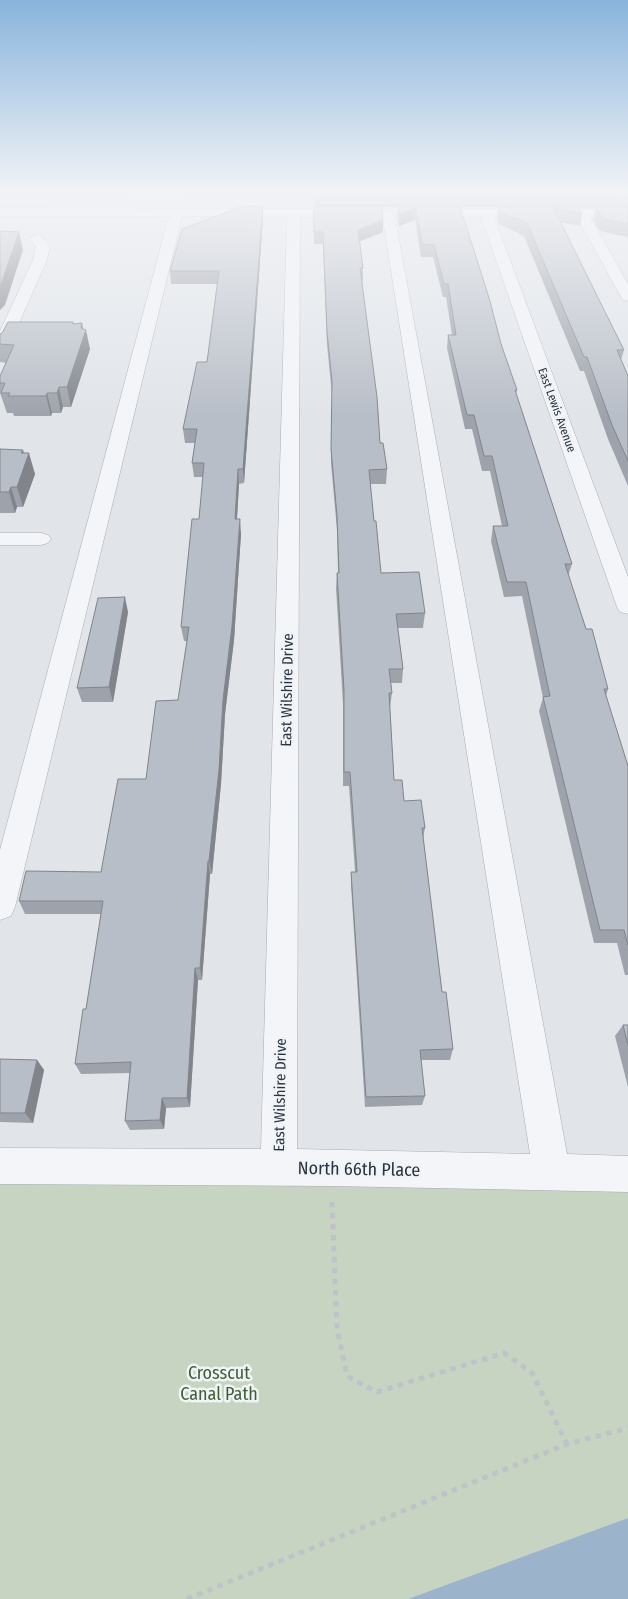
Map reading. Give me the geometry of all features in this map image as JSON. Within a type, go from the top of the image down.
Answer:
[{"type":"street","points":[[0,348],[37,268]]},
{"type":"street","points":[[0,908],[163,268]]},
{"type":"street","name":"East Wilshire Drive","points":[[278,1168],[293,268]]},
{"type":"street","points":[[402,268],[552,1173]]},
{"type":"street","name":"East Lewis Avenue","points":[[506,268],[628,607]]},
{"type":"street","points":[[612,268],[628,297]]},
{"type":"street","points":[[0,310],[18,310]]},
{"type":"street","points":[[0,539],[40,538]]},
{"type":"street","name":"North 66th Place","points":[[0,1166],[278,1168],[628,1174]]},
{"type":"path","points":[[332,1196],[337,1328],[347,1376],[377,1392],[504,1353],[532,1373],[567,1444]]},
{"type":"path","points":[[187,1599],[567,1444],[628,1428]]},
{"type":"green space","name":"Crosscut Canal Path","points":[[0,1166],[628,1174],[628,1599],[0,1599]]},
{"type":"water","points":[[628,1518],[628,1599],[408,1599]]},
{"type":"building","points":[[0,268],[7,268],[0,287]]},
{"type":"building","points":[[171,268],[258,268],[243,469],[238,469],[235,519],[240,519],[232,626],[223,700],[219,770],[208,861],[200,968],[195,968],[187,1098],[162,1098],[160,1120],[125,1121],[131,1062],[75,1064],[83,1009],[86,1009],[103,901],[19,901],[26,871],[101,872],[118,779],[146,779],[156,701],[178,700],[189,627],[181,627],[192,519],[199,519],[204,463],[192,463],[197,429],[183,429],[197,362],[207,362],[219,271],[170,271]]},
{"type":"building","points":[[324,268],[363,268],[360,268],[377,397],[380,443],[383,443],[387,469],[369,470],[381,573],[419,572],[425,613],[396,614],[403,669],[389,669],[392,693],[389,693],[394,780],[402,780],[404,801],[421,800],[425,828],[422,828],[442,992],[446,992],[453,1049],[420,1050],[425,1096],[366,1097],[351,872],[357,872],[350,772],[344,772],[344,690],[337,573],[339,573],[337,516],[331,449],[332,381],[327,332]]},
{"type":"building","points":[[440,268],[479,268],[501,344],[517,390],[515,390],[572,564],[565,564],[586,629],[592,629],[608,689],[604,689],[628,766],[628,945],[624,930],[600,930],[543,697],[550,696],[526,582],[507,582],[493,526],[508,526],[492,456],[484,456],[474,415],[467,415],[448,335],[456,335],[448,284],[444,284]]},
{"type":"building","points":[[546,268],[583,268],[624,350],[617,350],[628,376],[628,461],[612,425],[587,357],[584,357]]},
{"type":"building","points":[[8,322],[82,323],[81,328],[86,330],[67,387],[59,387],[57,393],[47,393],[46,396],[8,396],[10,393],[1,393],[5,383],[0,383],[0,376],[14,345],[0,344],[0,334]]},
{"type":"building","points":[[0,449],[23,450],[21,453],[29,453],[17,487],[11,487],[9,492],[0,492]]},
{"type":"building","points":[[125,597],[109,687],[77,688],[98,598]]},
{"type":"building","points":[[623,1025],[628,1025],[628,1045]]},
{"type":"building","points":[[0,1059],[37,1060],[25,1113],[0,1113]]}]
